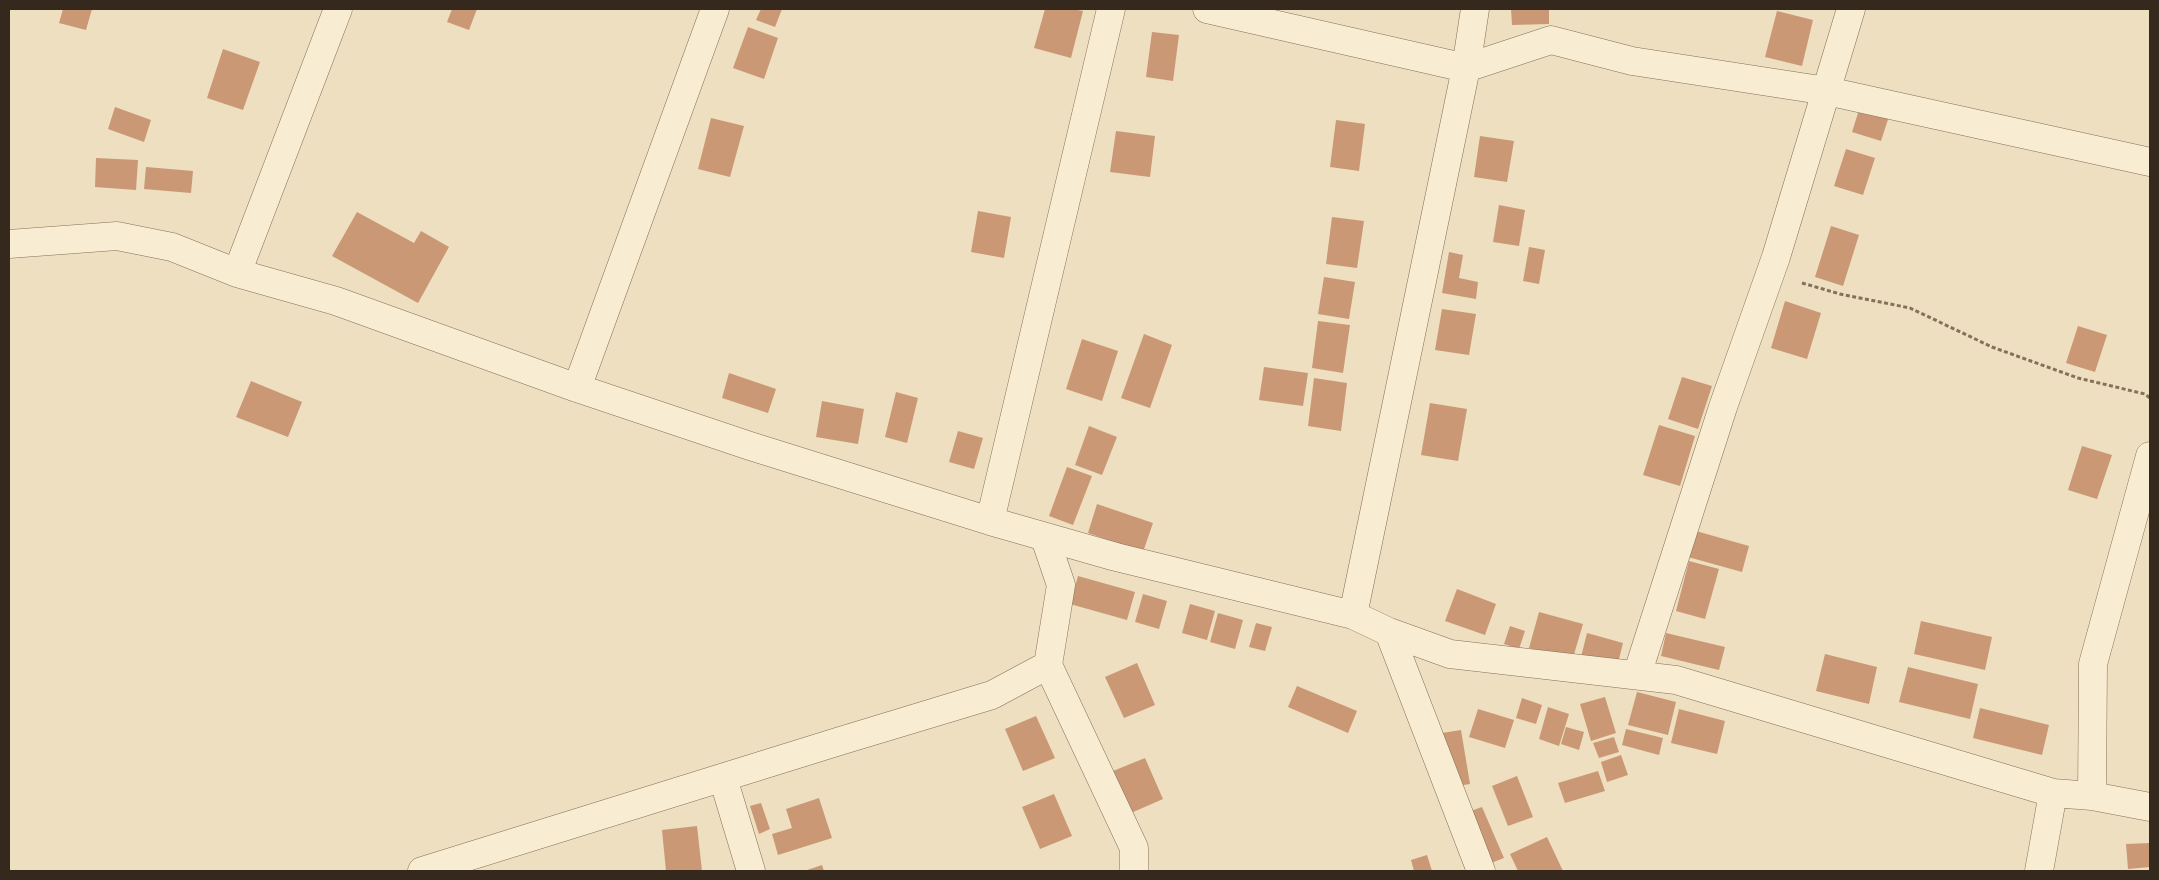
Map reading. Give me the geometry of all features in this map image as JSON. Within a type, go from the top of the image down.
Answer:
[{"type":"street","points":[[237,273],[338,9]]},
{"type":"street","points":[[577,388],[716,9]]},
{"type":"street","points":[[990,521],[1111,9]]},
{"type":"street","points":[[1207,9],[1466,68],[1551,40],[1632,61],[1828,91],[2150,162]]},
{"type":"street","points":[[1353,615],[1466,68],[1475,9]]},
{"type":"street","points":[[1637,675],[1723,406],[1771,273],[1828,91],[1851,9]]},
{"type":"street","points":[[9,244],[117,236],[172,247],[237,273],[336,301],[577,388],[750,446],[1046,538],[1353,615],[1389,632],[1450,654],[1676,680],[2053,793],[2092,796],[2150,807]]},
{"type":"street","points":[[2092,796],[2093,664],[2150,456]]},
{"type":"street","points":[[1046,538],[1061,585],[1048,665],[1134,848],[1134,871]]},
{"type":"street","points":[[1389,632],[1481,871]]},
{"type":"street","points":[[422,871],[992,695],[1048,665]]},
{"type":"street","points":[[722,778],[751,871]]},
{"type":"street","points":[[2039,871],[2053,793]]},
{"type":"path","points":[[1771,273],[1840,294],[1910,308],[1992,347],[2078,378],[2145,394],[2150,398]]},
{"type":"building","points":[[63,9],[92,9],[86,30],[59,23]]},
{"type":"building","points":[[452,9],[477,9],[469,30],[447,22]]},
{"type":"building","points":[[761,9],[782,9],[775,27],[756,20]]},
{"type":"building","points":[[1045,9],[1083,11],[1071,58],[1034,48]]},
{"type":"building","points":[[1511,9],[1549,9],[1549,24],[1512,25]]},
{"type":"building","points":[[1777,11],[1813,20],[1802,66],[1765,57]]},
{"type":"building","points":[[748,27],[778,38],[764,79],[733,68]]},
{"type":"building","points":[[1152,32],[1179,35],[1173,81],[1146,77]]},
{"type":"building","points":[[223,49],[260,62],[243,110],[207,98]]},
{"type":"building","points":[[1864,94],[1893,104],[1881,141],[1852,132]]},
{"type":"building","points":[[115,107],[151,120],[144,142],[108,129]]},
{"type":"building","points":[[711,118],[744,126],[730,177],[698,169]]},
{"type":"building","points":[[1336,120],[1365,124],[1359,171],[1330,167]]},
{"type":"building","points":[[1116,131],[1155,136],[1150,177],[1110,172]]},
{"type":"building","points":[[1480,136],[1514,141],[1507,182],[1474,177]]},
{"type":"building","points":[[1846,149],[1875,158],[1863,195],[1834,186]]},
{"type":"building","points":[[96,158],[138,160],[136,190],[95,187]]},
{"type":"building","points":[[146,167],[193,171],[191,193],[144,189]]},
{"type":"building","points":[[1499,205],[1525,210],[1519,246],[1493,242]]},
{"type":"building","points":[[978,211],[1011,217],[1004,258],[971,252]]},
{"type":"building","points":[[357,212],[414,243],[421,231],[449,247],[418,303],[332,256]]},
{"type":"building","points":[[1332,217],[1364,221],[1357,268],[1326,264]]},
{"type":"building","points":[[1831,226],[1859,235],[1843,286],[1815,277]]},
{"type":"building","points":[[1529,247],[1545,250],[1539,284],[1523,281]]},
{"type":"building","points":[[1449,252],[1463,255],[1459,278],[1478,282],[1476,299],[1442,293]]},
{"type":"building","points":[[1324,277],[1355,282],[1349,319],[1318,314]]},
{"type":"building","points":[[1785,301],[1821,313],[1807,359],[1771,348]]},
{"type":"building","points":[[1442,309],[1476,314],[1469,355],[1435,350]]},
{"type":"building","points":[[1318,321],[1350,325],[1343,373],[1312,368]]},
{"type":"building","points":[[2078,326],[2107,335],[2095,372],[2066,363]]},
{"type":"building","points":[[1144,334],[1172,345],[1150,408],[1121,398]]},
{"type":"building","points":[[1082,339],[1118,351],[1102,401],[1066,389]]},
{"type":"building","points":[[1264,367],[1308,373],[1303,406],[1259,400]]},
{"type":"building","points":[[729,373],[776,389],[768,413],[722,398]]},
{"type":"building","points":[[1682,377],[1712,386],[1698,429],[1668,419]]},
{"type":"building","points":[[1314,378],[1347,383],[1341,431],[1308,426]]},
{"type":"building","points":[[251,381],[302,402],[288,437],[236,417]]},
{"type":"building","points":[[896,392],[918,398],[907,443],[885,437]]},
{"type":"building","points":[[822,401],[864,409],[858,444],[816,437]]},
{"type":"building","points":[[1430,403],[1467,409],[1458,461],[1421,455]]},
{"type":"building","points":[[1659,425],[1695,436],[1680,486],[1643,475]]},
{"type":"building","points":[[1089,426],[1117,437],[1102,475],[1075,465]]},
{"type":"building","points":[[958,431],[983,438],[974,469],[949,462]]},
{"type":"building","points":[[2082,446],[2112,455],[2097,499],[2068,490]]},
{"type":"building","points":[[1067,467],[1092,476],[1073,525],[1049,516]]},
{"type":"building","points":[[1097,504],[1153,523],[1143,552],[1088,533]]},
{"type":"building","points":[[1696,531],[1749,546],[1742,572],[1688,557]]},
{"type":"building","points":[[1689,561],[1719,569],[1705,619],[1676,611]]},
{"type":"building","points":[[1078,576],[1135,592],[1127,620],[1070,604]]},
{"type":"building","points":[[1457,589],[1496,604],[1485,635],[1445,621]]},
{"type":"building","points":[[1143,594],[1167,601],[1159,629],[1135,622]]},
{"type":"building","points":[[1190,604],[1215,611],[1207,640],[1182,633]]},
{"type":"building","points":[[1539,612],[1583,624],[1572,661],[1529,648]]},
{"type":"building","points":[[1218,613],[1243,620],[1235,649],[1210,642]]},
{"type":"building","points":[[1921,621],[1992,637],[1985,670],[1914,654]]},
{"type":"building","points":[[1256,623],[1272,627],[1265,651],[1249,647]]},
{"type":"building","points":[[1510,626],[1525,631],[1519,649],[1504,644]]},
{"type":"building","points":[[1587,633],[1623,643],[1617,667],[1581,657]]},
{"type":"building","points":[[1666,633],[1725,647],[1719,670],[1661,656]]},
{"type":"building","points":[[1825,654],[1877,667],[1869,704],[1816,691]]},
{"type":"building","points":[[1137,663],[1155,705],[1124,718],[1105,677]]},
{"type":"building","points":[[1908,667],[1978,684],[1970,719],[1899,702]]},
{"type":"building","points":[[1297,686],[1357,711],[1348,733],[1288,707]]},
{"type":"building","points":[[1637,692],[1676,702],[1668,735],[1628,725]]},
{"type":"building","points":[[1605,697],[1616,733],[1591,741],[1580,704]]},
{"type":"building","points":[[1522,698],[1542,705],[1536,724],[1516,718]]},
{"type":"building","points":[[1548,707],[1569,714],[1559,746],[1539,739]]},
{"type":"building","points":[[1980,708],[2049,725],[2042,755],[1973,738]]},
{"type":"building","points":[[1478,709],[1514,720],[1505,748],[1469,737]]},
{"type":"building","points":[[1679,709],[1725,721],[1717,754],[1671,743]]},
{"type":"building","points":[[1036,716],[1055,758],[1023,771],[1005,729]]},
{"type":"building","points":[[1566,727],[1584,732],[1579,750],[1561,744]]},
{"type":"building","points":[[1626,729],[1663,738],[1659,755],[1622,745]]},
{"type":"building","points":[[1461,730],[1470,784],[1451,787],[1442,733]]},
{"type":"building","points":[[1614,737],[1619,752],[1599,758],[1593,743]]},
{"type":"building","points":[[1621,755],[1628,775],[1607,782],[1601,762]]},
{"type":"building","points":[[1145,758],[1163,799],[1131,813],[1113,771]]},
{"type":"building","points":[[1598,771],[1605,791],[1565,803],[1558,783]]},
{"type":"building","points":[[1517,776],[1533,817],[1508,826],[1492,786]]},
{"type":"building","points":[[1054,794],[1072,836],[1040,849],[1022,807]]},
{"type":"building","points":[[819,798],[832,838],[778,855],[772,834],[792,828],[786,809]]},
{"type":"building","points":[[761,803],[770,829],[759,834],[750,806]]},
{"type":"building","points":[[1482,807],[1504,858],[1491,863],[1468,812]]},
{"type":"building","points":[[697,826],[702,871],[666,871],[662,830]]},
{"type":"building","points":[[1547,837],[1563,871],[1518,871],[1510,854]]},
{"type":"building","points":[[2150,843],[2150,867],[2128,869],[2126,844]]},
{"type":"building","points":[[1427,855],[1432,871],[1414,871],[1411,860]]},
{"type":"building","points":[[822,865],[824,871],[804,871]]}]
